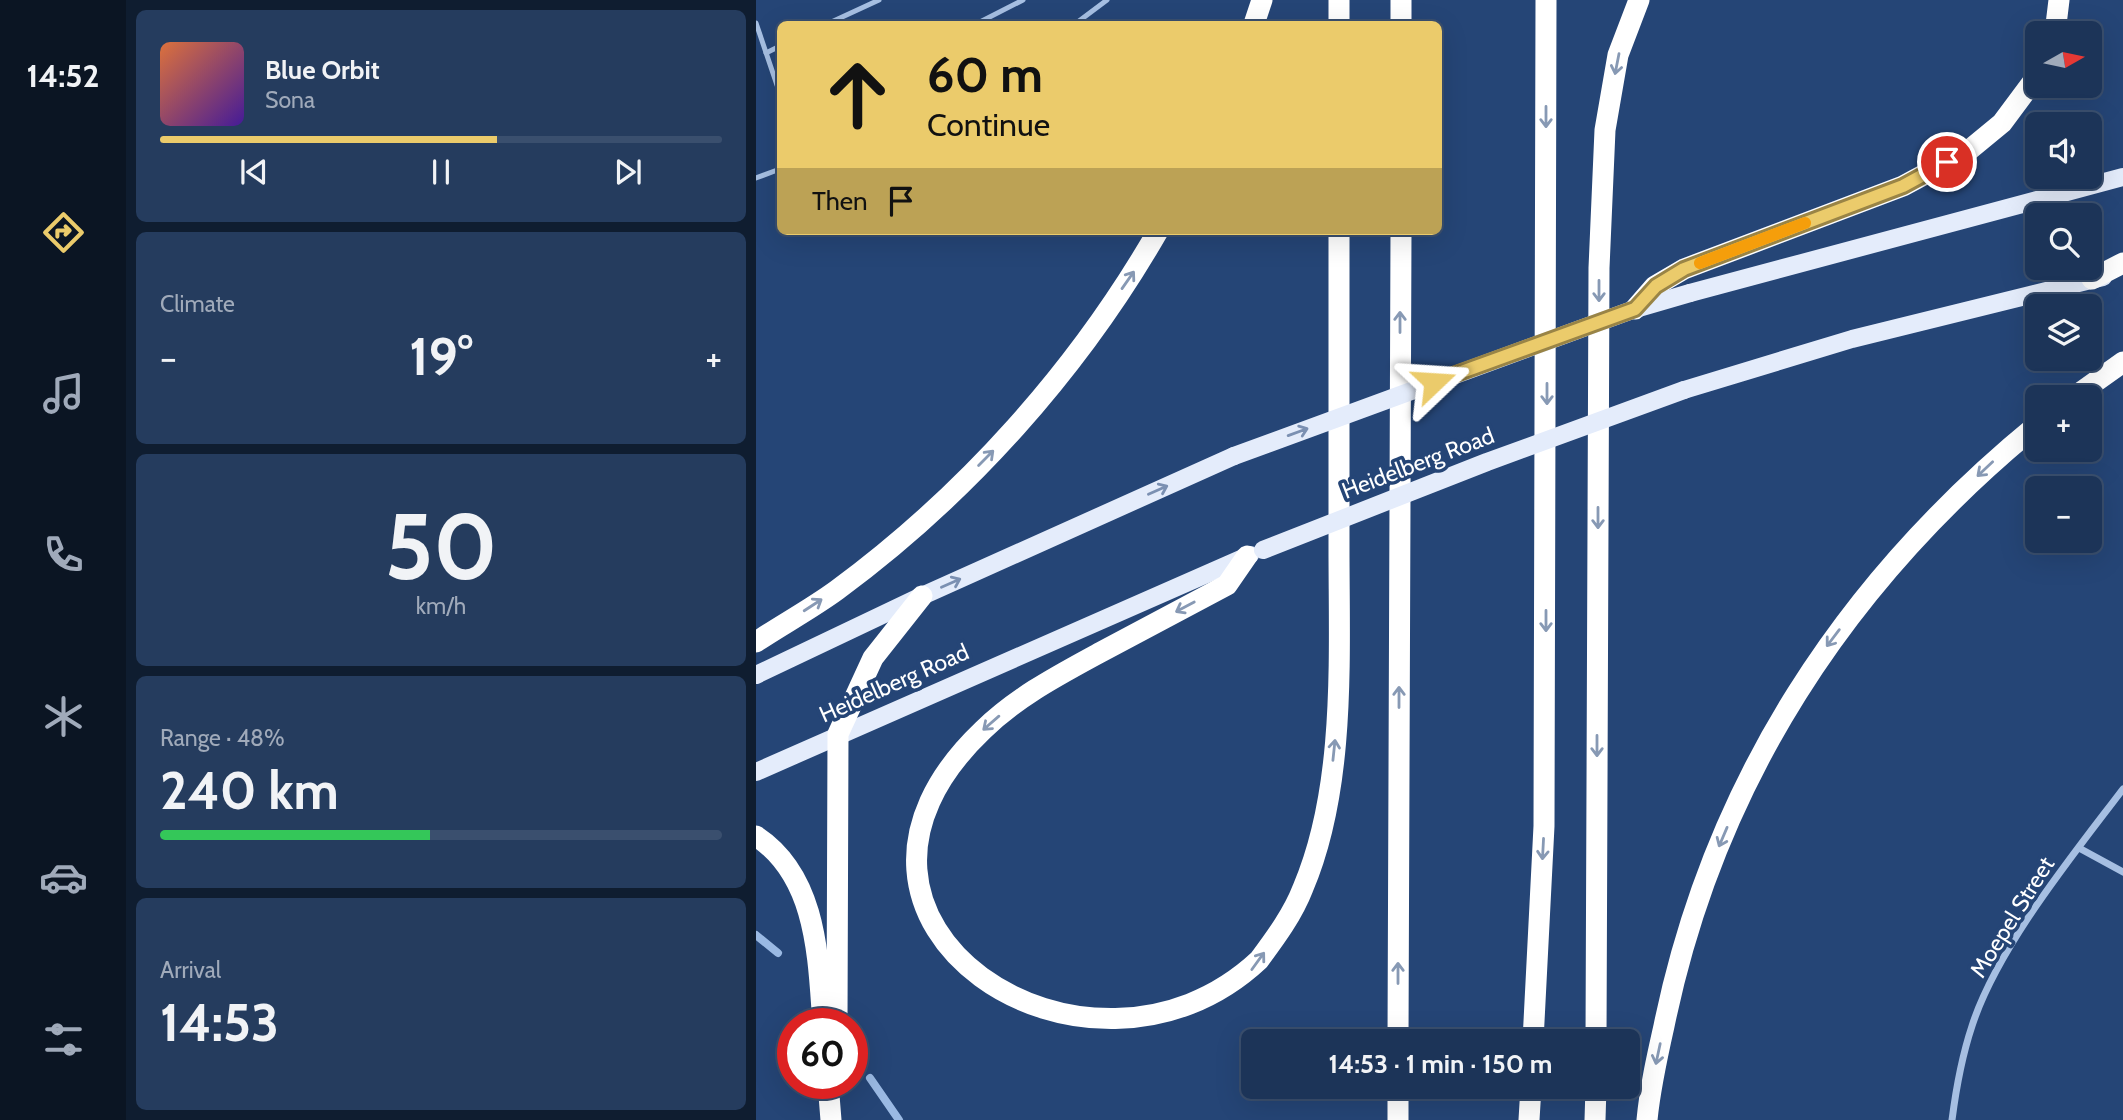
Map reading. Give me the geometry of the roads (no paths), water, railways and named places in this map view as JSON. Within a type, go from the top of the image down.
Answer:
[{"type":"highway","points":[[1255,21],[1262,0]]},
{"type":"highway","points":[[1339,0],[1339,21]]},
{"type":"highway","points":[[1401,0],[1401,21]]},
{"type":"highway","points":[[1534,1029],[1544,812],[1546,0]]},
{"type":"highway","points":[[1596,1029],[1599,268],[1605,130],[1618,55],[1639,0]]},
{"type":"highway","points":[[2056,21],[2059,0]]},
{"type":"highway","points":[[1635,309],[1656,286],[1684,269],[1903,186],[1968,151],[2002,122],[2025,92]]},
{"type":"highway","points":[[756,642],[836,591],[892,546],[1013,431],[1084,343],[1156,235]]},
{"type":"highway","points":[[1193,1025],[1229,996],[1288,917],[1304,888],[1325,809],[1336,726],[1339,637],[1339,235]]},
{"type":"highway","points":[[1398,1029],[1401,235]]},
{"type":"highway","points":[[2102,274],[2123,264]]},
{"type":"highway","points":[[2091,385],[2123,362]]},
{"type":"highway","points":[[1647,1120],[1672,987],[1697,898],[1773,732],[1819,656],[1874,584],[1937,513],[2025,436]]},
{"type":"highway","points":[[951,976],[930,939],[918,870],[920,839],[929,809],[952,765],[981,731],[1024,694],[1227,585],[1255,553]]},
{"type":"highway","points":[[837,1008],[835,802],[838,734],[873,658],[922,596]]},
{"type":"highway","points":[[756,836],[787,868],[805,900],[818,943],[823,1008]]},
{"type":"highway","points":[[829,1099],[831,1120]]},
{"type":"highway","points":[[838,1099],[838,1120]]},
{"type":"highway","points":[[1398,1099],[1398,1120]]},
{"type":"highway","points":[[1529,1120],[1530,1099]]},
{"type":"highway","points":[[1595,1120],[1596,1099]]},
{"type":"main road","points":[[756,675],[922,596],[1234,456],[1635,309],[2123,177]]},
{"type":"main road","name":"Heidelberg Road","points":[[2102,277],[2123,272]]},
{"type":"main road","name":"Heidelberg Road","points":[[756,772],[1255,553],[1487,462],[1684,390],[1853,339],[2088,280]]},
{"type":"street","name":"Moepel Street","points":[[1952,1120],[1972,1026],[1994,975],[2079,848],[2123,789]]},
{"type":"street","points":[[2079,848],[2123,872]]},
{"type":"lane","points":[[834,21],[879,0]]},
{"type":"lane","points":[[982,21],[1023,0]]},
{"type":"lane","points":[[1079,21],[1107,0]]},
{"type":"lane","points":[[756,23],[777,85]]},
{"type":"lane","points":[[766,53],[777,48]]},
{"type":"lane","points":[[756,178],[777,170]]},
{"type":"waterway","points":[[756,935],[778,953]]},
{"type":"waterway","points":[[870,1078],[899,1120]]}]
